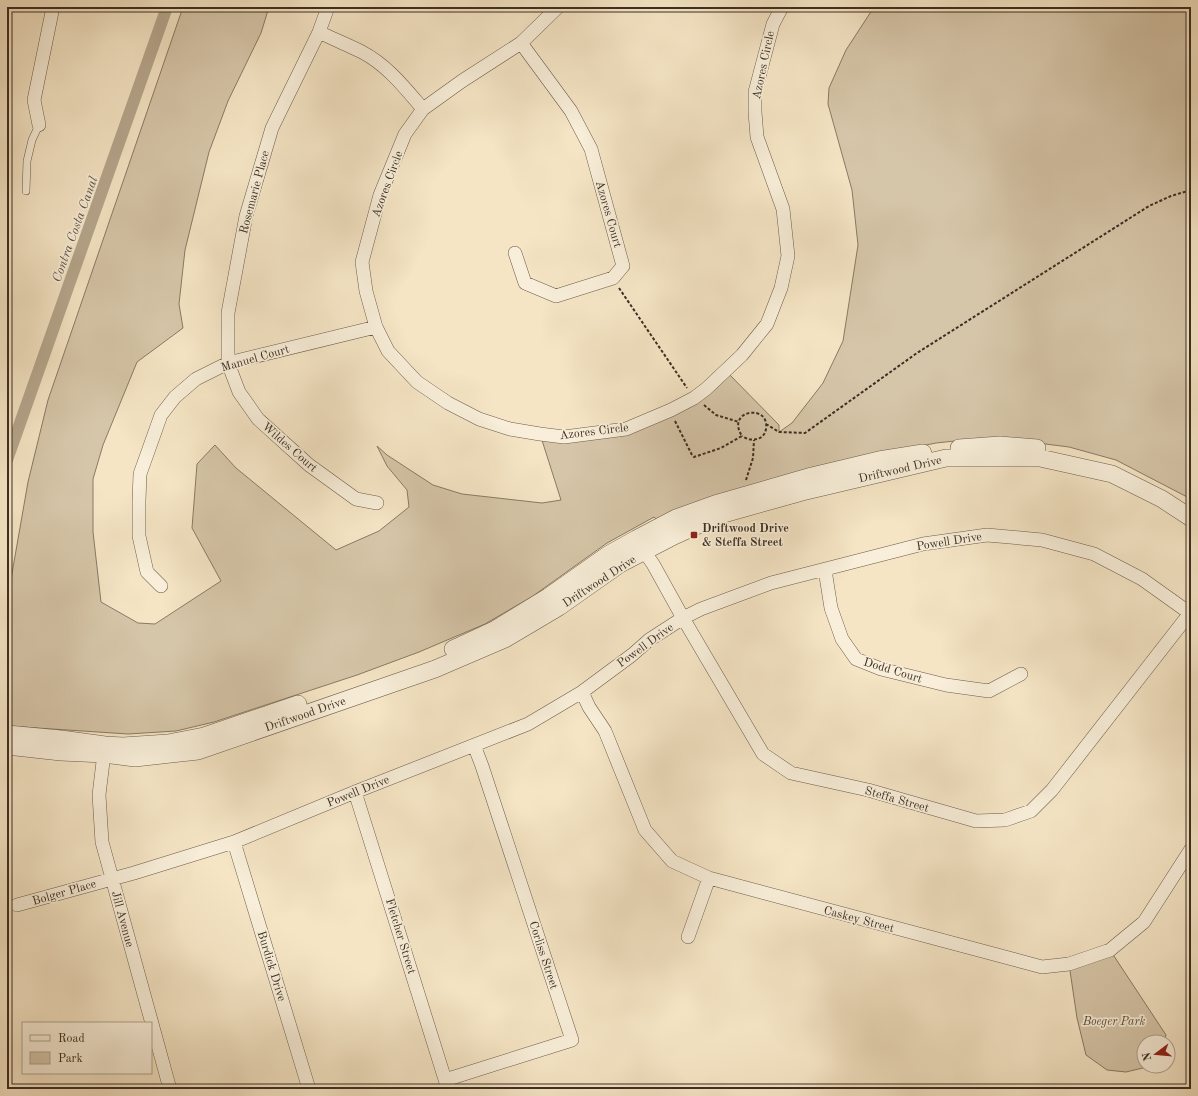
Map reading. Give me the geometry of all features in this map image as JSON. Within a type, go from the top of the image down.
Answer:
[{"type":"street","points":[[40,125],[34,100],[53,7]]},
{"type":"street","name":"Rosemarie Place","points":[[228,363],[228,313],[246,216],[272,128],[319,32],[328,7]]},
{"type":"street","name":"Azores Circle","points":[[558,7],[521,43],[462,81],[423,109],[406,134],[380,195],[362,262],[366,290],[376,327],[388,351],[417,382],[448,404],[479,419],[510,429],[564,437],[626,430],[694,398],[706,389],[742,355],[767,324],[781,288],[788,256],[783,209],[757,137],[755,92],[772,24],[782,7]]},
{"type":"street","points":[[319,32],[362,52],[379,64],[400,82],[423,109]]},
{"type":"street","name":"Azores Court","points":[[521,43],[571,111],[591,149],[624,266],[613,278]]},
{"type":"street","points":[[515,252],[525,283],[556,296],[613,278]]},
{"type":"street","name":"Manuel Court","points":[[160,586],[148,572],[139,536],[140,474],[161,415],[175,397],[196,378],[228,363],[376,327]]},
{"type":"street","name":"Wildes Court","points":[[228,363],[239,392],[258,419],[309,465],[356,498],[378,502]]},
{"type":"street","name":"Driftwood Drive","points":[[7,734],[61,739],[135,758],[198,751],[435,669],[505,639],[559,607],[620,564],[640,545],[676,518],[715,504],[812,476],[879,460],[946,448],[1000,445],[1042,448],[1079,455],[1114,466],[1151,482],[1191,505]]},
{"type":"street","name":"Driftwood Drive","points":[[640,545],[674,536],[720,515],[802,492],[946,458],[1040,458],[1112,474],[1162,499],[1191,518]]},
{"type":"street","name":"Powell Drive","points":[[112,879],[234,842],[355,792],[528,724],[582,692],[632,655],[649,640],[683,618],[701,609],[771,583],[923,544],[987,535],[1042,540],[1094,554],[1142,579],[1190,613]]},
{"type":"street","name":"Steffa Street","points":[[640,545],[763,754],[792,773],[868,790],[976,821],[1005,820],[1032,811],[1052,790],[1190,613]]},
{"type":"street","name":"Dodd Court","points":[[825,570],[831,608],[842,639],[856,658],[881,669],[946,685],[989,691],[1021,674]]},
{"type":"street","name":"Caskey Street","points":[[582,692],[589,707],[605,731],[645,830],[672,861],[709,878],[1042,967],[1069,964],[1110,950],[1144,922],[1191,849]]},
{"type":"street","name":"Corliss Street","points":[[447,1084],[572,1040],[474,745]]},
{"type":"street","name":"Driftwood Drive","points":[[7,746],[61,752],[105,750]]},
{"type":"street","name":"Jill Avenue","points":[[105,750],[100,795],[102,842],[151,1022]]},
{"type":"street","name":"Fletcher Street","points":[[355,792],[447,1084]]},
{"type":"street","name":"Burdick Drive","points":[[234,842],[309,1089]]},
{"type":"street","points":[[688,937],[709,878]]},
{"type":"street","name":"Bolger Place","points":[[17,905],[112,879]]},
{"type":"street","name":"Jill Avenue","points":[[152,1024],[170,1089]]},
{"type":"lane","points":[[26,191],[27,160],[32,140],[40,125]]},
{"type":"path","points":[[7,26],[10,7]]},
{"type":"path","points":[[766,424],[762,437],[754,440],[746,439],[742,436],[738,427],[741,418],[744,415],[753,412],[762,416],[766,424],[779,432],[805,432],[917,353],[1148,206],[1171,196],[1191,190]]},
{"type":"path","points":[[613,278],[694,398],[716,415],[739,422]]},
{"type":"path","points":[[671,410],[694,458],[721,448],[742,436]]},
{"type":"path","points":[[741,497],[753,458],[754,440]]},
{"type":"green space","points":[[183,7],[269,7],[261,33],[228,101],[209,152],[185,250],[179,304],[183,328],[137,362],[103,445],[93,479],[93,532],[101,602],[138,623],[155,624],[221,581],[192,528],[197,464],[215,445],[236,468],[336,550],[379,531],[409,507],[407,490],[387,466],[377,446],[387,455],[433,485],[462,494],[542,503],[561,500],[540,434],[626,429],[671,410],[725,370],[779,425],[779,432],[792,423],[823,383],[843,341],[858,245],[852,190],[828,104],[829,88],[846,50],[874,7],[1191,7],[1191,499],[1116,460],[1069,447],[1022,441],[974,439],[936,443],[853,460],[656,519],[654,517],[607,543],[533,596],[485,624],[419,652],[357,675],[214,722],[176,731],[128,734],[7,726],[7,602],[28,482],[48,400]]},
{"type":"green space","name":"Boeger Park","points":[[1110,950],[1165,1034],[1136,1034],[1136,1070],[1126,1072],[1107,1070],[1086,1055],[1077,1018],[1069,964]]},
{"type":"waterway","name":"Contra Costa Canal","points":[[7,460],[167,7]]},
{"type":"place","name":"Driftwood Drive & Steffa Street","points":[[694,535]]}]
